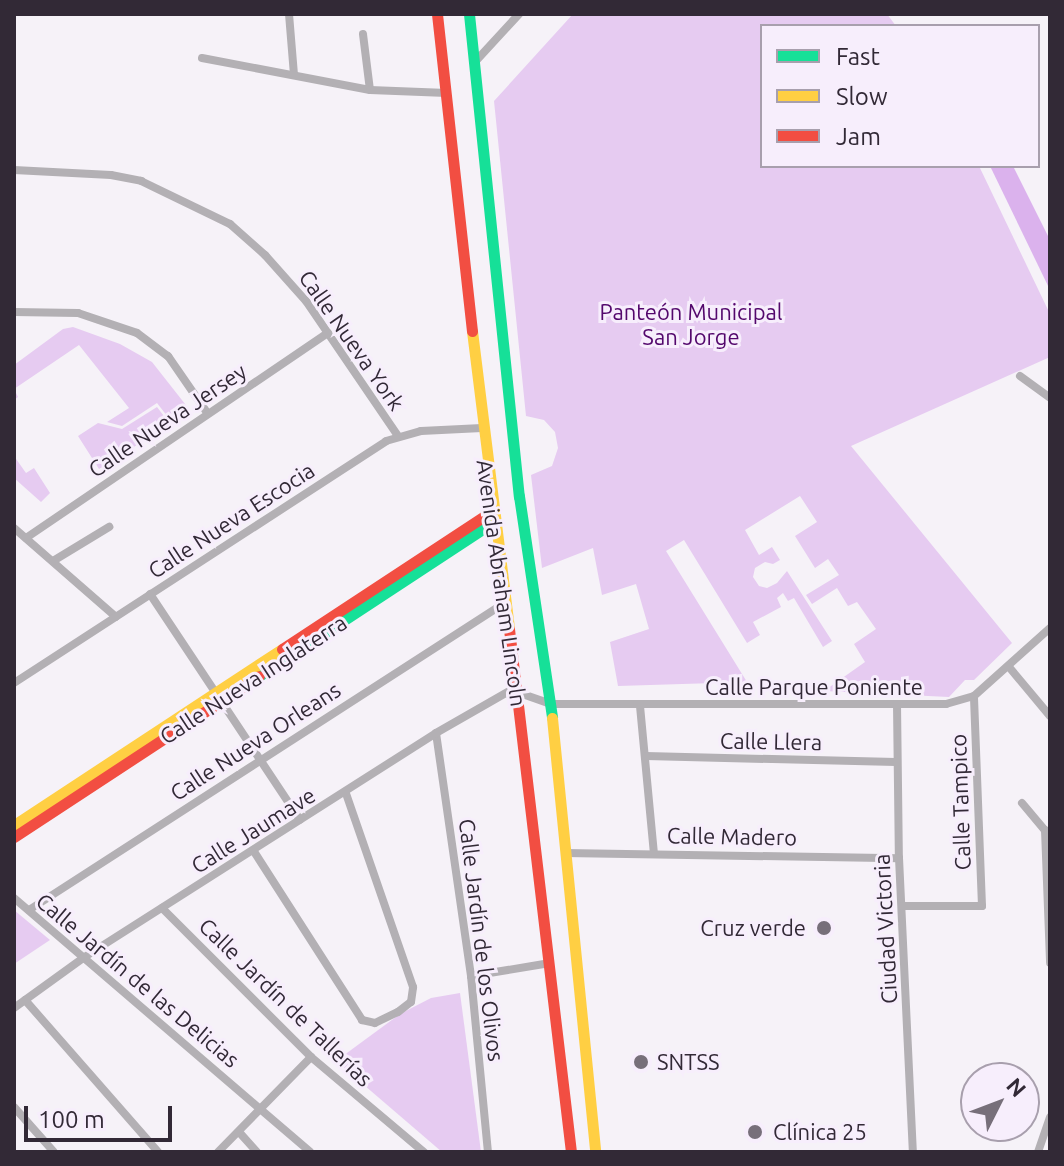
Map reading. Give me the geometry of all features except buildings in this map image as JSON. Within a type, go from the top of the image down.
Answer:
[{"type":"main road","name":"Avenida Abraham Lincoln","points":[[437,14],[492,516],[516,689],[571,1152]]},
{"type":"main road","points":[[469,14],[519,496],[551,704],[595,1152]]},
{"type":"main road","name":"Calle Nueva Inglaterra","points":[[14,825],[218,696],[492,516]]},
{"type":"main road","name":"Calle Nueva Inglaterra","points":[[14,837],[218,696]]},
{"type":"street","points":[[289,14],[294,75]]},
{"type":"street","points":[[474,63],[519,14]]},
{"type":"street","points":[[363,34],[370,90]]},
{"type":"street","points":[[202,58],[370,90],[447,93]]},
{"type":"street","name":"Calle Nueva York","points":[[14,170],[111,175],[141,181],[177,195],[230,224],[265,255],[328,333],[398,436]]},
{"type":"street","points":[[14,312],[78,313],[137,333],[168,356],[208,414]]},
{"type":"street","name":"Calle Nueva Jersey","points":[[26,538],[328,333]]},
{"type":"street","points":[[1020,376],[1050,398]]},
{"type":"street","name":"Calle Nueva Escocia","points":[[14,683],[398,436],[441,428],[482,428]]},
{"type":"street","points":[[53,561],[109,527]]},
{"type":"street","points":[[14,528],[116,617]]},
{"type":"street","points":[[150,594],[300,820]]},
{"type":"street","name":"Calle Nueva Orleans","points":[[29,910],[503,604]]},
{"type":"street","name":"Calle Parque Poniente","points":[[551,704],[946,704],[974,696],[1050,628]]},
{"type":"street","points":[[1009,667],[1050,716]]},
{"type":"street","points":[[516,689],[551,704]]},
{"type":"street","name":"Calle Jaumave","points":[[14,1008],[83,958],[436,733],[516,689]]},
{"type":"street","name":"Calle Tampico","points":[[903,906],[982,906],[974,696]]},
{"type":"street","name":"Ciudad Victoria","points":[[897,704],[899,858],[913,1152]]},
{"type":"street","points":[[640,706],[654,853]]},
{"type":"street","name":"Calle Jardín de los Olivos","points":[[436,733],[471,976],[488,1152]]},
{"type":"street","name":"Calle Llera","points":[[646,756],[896,762]]},
{"type":"street","points":[[253,850],[365,1023],[375,1023],[398,1012],[413,997],[346,793]]},
{"type":"street","points":[[1022,803],[1048,833],[1050,963]]},
{"type":"street","name":"Calle Madero","points":[[565,853],[899,858]]},
{"type":"street","name":"Calle Jardín de las Delicias","points":[[14,898],[310,1152]]},
{"type":"street","name":"Calle Jardín de Tallerías","points":[[162,908],[311,1057],[424,1152]]},
{"type":"street","points":[[471,976],[550,963]]},
{"type":"street","points":[[25,1000],[158,1152]]},
{"type":"street","points":[[218,1152],[311,1057]]},
{"type":"street","points":[[14,1107],[54,1152]]},
{"type":"street","points":[[1038,1152],[1050,1117]]},
{"type":"street","points":[[239,1132],[257,1152]]},
{"type":"green space","name":"Panteón Municipal San Jorge","points":[[573,14],[887,14],[894,24],[760,24],[760,168],[980,168],[1050,314],[1050,357],[851,446],[1012,643],[974,680],[965,680],[949,697],[824,691],[865,662],[854,644],[876,629],[857,602],[848,606],[837,588],[812,604],[806,595],[839,575],[828,559],[815,568],[795,536],[817,522],[800,496],[745,530],[759,555],[772,547],[780,560],[773,564],[765,562],[755,568],[753,577],[759,586],[767,588],[777,583],[787,571],[832,641],[823,647],[794,598],[788,601],[783,593],[777,598],[781,607],[753,622],[760,635],[747,643],[684,540],[666,551],[747,682],[618,686],[610,642],[649,629],[636,584],[602,595],[593,548],[542,568],[531,475],[552,466],[558,448],[555,432],[544,420],[526,416],[494,101]]},
{"type":"green space","points":[[73,327],[120,344],[152,362],[189,409],[171,421],[157,403],[122,426],[107,422],[129,408],[79,345],[14,389],[14,365],[63,329]]},
{"type":"green space","points":[[157,407],[170,424],[99,469],[78,436],[98,423],[122,429]]},
{"type":"green space","points":[[14,456],[26,473],[34,468],[50,493],[41,502],[14,478]]},
{"type":"green space","points":[[14,910],[50,940],[14,964]]},
{"type":"green space","points":[[460,993],[481,1152],[442,1152],[336,1061],[400,1014],[431,998]]},
{"type":"shaded area","points":[[991,168],[1014,168],[1050,240],[1050,290]]},
{"type":"traffic: fast","points":[[469,14],[519,496],[552,718]]},
{"type":"traffic: fast","points":[[259,676],[493,522]]},
{"type":"traffic: slow","points":[[472,331],[509,629]]},
{"type":"traffic: slow","points":[[14,825],[282,649]]},
{"type":"traffic: slow","points":[[552,718],[595,1152]]},
{"type":"traffic: jam","points":[[437,14],[472,331]]},
{"type":"traffic: jam","points":[[282,649],[492,511]]},
{"type":"traffic: jam","points":[[509,629],[571,1152]]},
{"type":"traffic: jam","points":[[14,837],[259,676]]},
{"type":"place","name":"Cruz verde","points":[[824,928]]},
{"type":"place","name":"SNTSS","points":[[641,1062]]},
{"type":"place","name":"Clínica 25","points":[[755,1132]]}]
